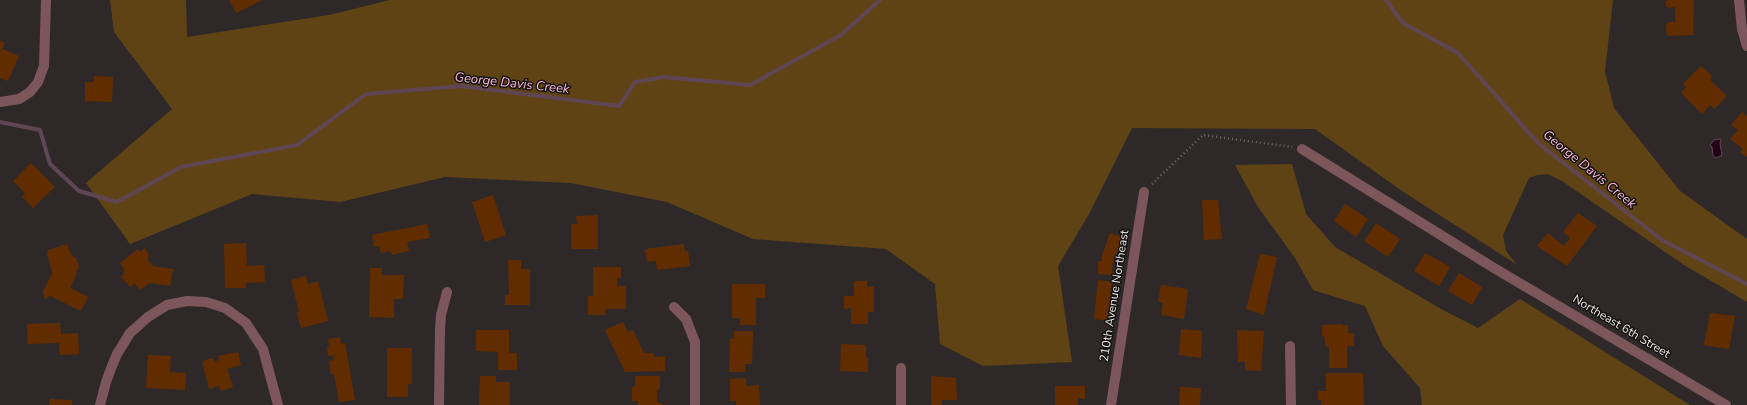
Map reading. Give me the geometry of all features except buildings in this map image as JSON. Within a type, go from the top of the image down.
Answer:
[{"type":"street","points":[[0,102],[19,99],[30,92],[38,82],[44,66],[46,0]]},
{"type":"street","points":[[1739,0],[1742,29],[1747,46]]},
{"type":"street","name":"Northeast 6th Street","points":[[1302,149],[1503,272],[1726,405]]},
{"type":"street","name":"210th Avenue Northeast","points":[[1111,405],[1144,192]]},
{"type":"street","points":[[439,405],[441,314],[447,292]]},
{"type":"street","points":[[100,405],[106,382],[117,354],[130,333],[148,317],[167,305],[187,301],[206,302],[225,308],[246,323],[263,349],[278,405]]},
{"type":"street","points":[[674,307],[686,319],[695,342],[695,405]]},
{"type":"street","points":[[1290,346],[1291,405]]},
{"type":"street","points":[[901,368],[901,405]]},
{"type":"path","points":[[1144,192],[1203,135],[1302,149]]},
{"type":"shaded area","points":[[110,0],[186,0],[187,37],[329,15],[390,0],[1613,0],[1605,71],[1614,108],[1680,191],[1747,239],[1747,302],[1684,265],[1562,181],[1548,174],[1537,175],[1529,178],[1503,235],[1506,251],[1516,264],[1402,191],[1315,129],[1132,128],[1089,214],[1058,266],[1072,362],[983,366],[940,344],[935,284],[886,249],[753,239],[667,202],[571,183],[445,177],[340,202],[252,194],[130,244],[86,183],[172,109],[114,32]]},
{"type":"shaded area","points":[[1720,139],[1722,155],[1716,158],[1713,156],[1712,147],[1710,145],[1714,140]]},
{"type":"shaded area","points":[[1292,164],[1306,214],[1335,247],[1441,309],[1478,328],[1520,299],[1690,405],[1422,405],[1420,388],[1383,346],[1365,306],[1313,290],[1295,258],[1258,207],[1235,165]]},
{"type":"waterway","name":"George Davis Creek","points":[[0,122],[40,130],[50,164],[79,191],[117,202],[181,167],[297,145],[366,94],[461,86],[619,106],[635,82],[664,77],[750,85],[841,35],[880,0]]},
{"type":"waterway","name":"George Davis Creek","points":[[1386,0],[1403,23],[1458,53],[1538,143],[1662,240],[1747,284]]}]
